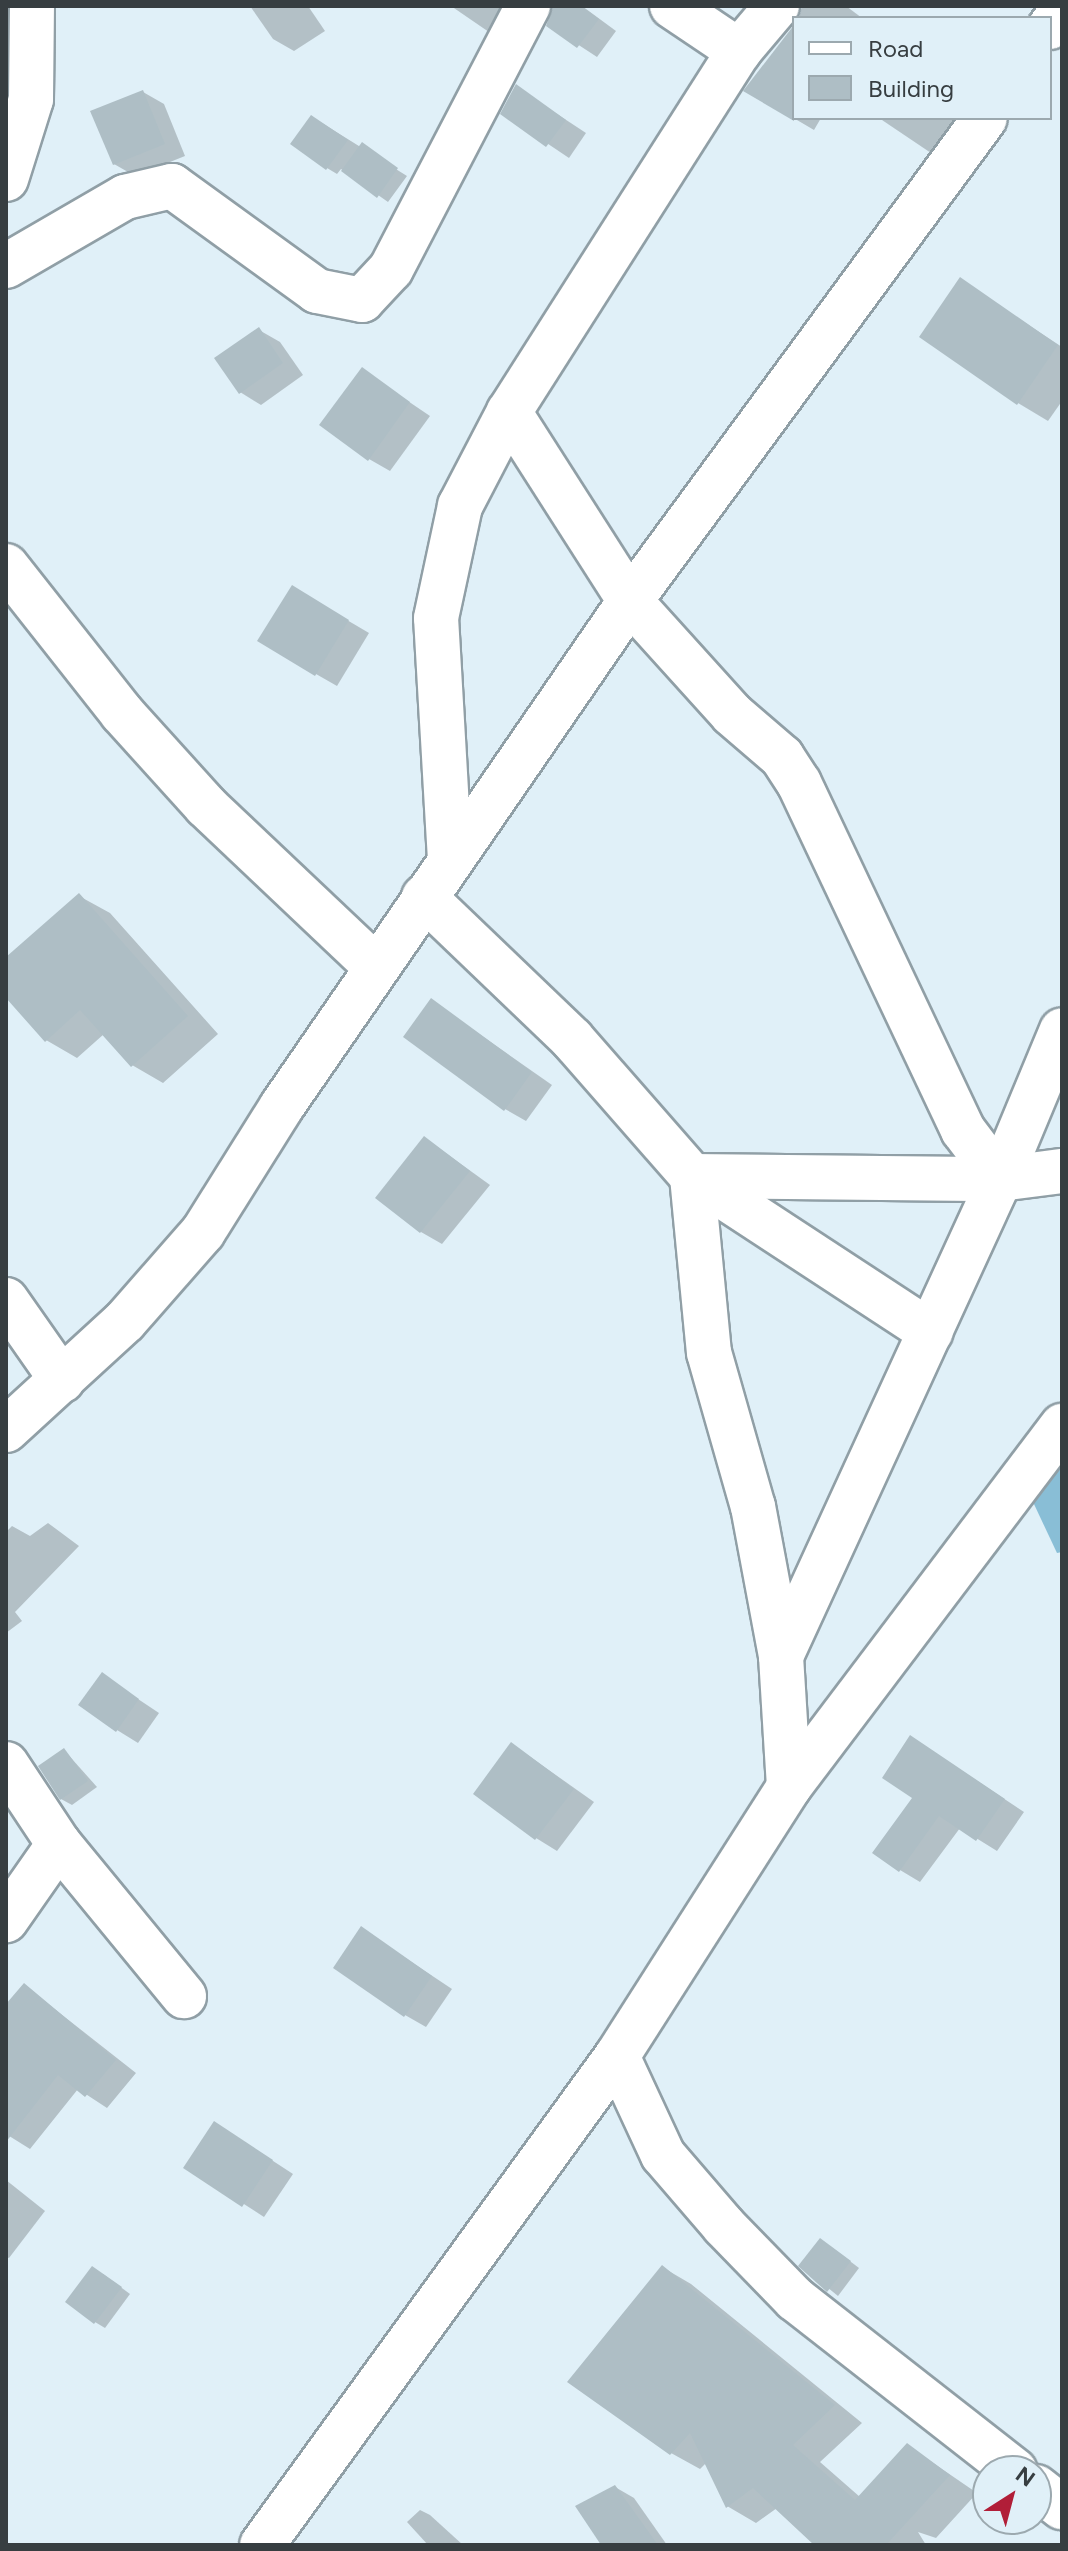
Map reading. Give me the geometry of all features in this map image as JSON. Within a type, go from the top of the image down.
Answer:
[{"type":"street","points":[[6,179],[31,99],[32,6]]},
{"type":"street","points":[[6,266],[125,197],[172,186],[317,291],[362,300],[391,269],[528,6]]},
{"type":"street","points":[[672,6],[739,51]]},
{"type":"street","points":[[450,860],[436,618],[460,506],[509,412],[739,51],[777,6]]},
{"type":"street","points":[[6,1430],[125,1321],[203,1232],[376,967],[630,601],[984,120]]},
{"type":"street","points":[[509,412],[630,601],[732,714],[782,757],[799,783],[963,1130],[1000,1179]]},
{"type":"street","points":[[6,566],[122,713],[206,806],[376,967]]},
{"type":"street","points":[[424,897],[572,1039],[692,1176],[930,1332]]},
{"type":"street","points":[[781,1656],[1000,1179],[1062,1030]]},
{"type":"street","points":[[692,1176],[1000,1179],[1062,1171]]},
{"type":"street","points":[[692,1176],[709,1353],[753,1507],[781,1656],[789,1787]]},
{"type":"street","points":[[6,1300],[62,1380]]},
{"type":"street","points":[[262,2545],[617,2056],[789,1787],[1062,1426]]},
{"type":"street","points":[[7,1766],[59,1844],[184,1996]]},
{"type":"street","points":[[6,1920],[59,1844]]},
{"type":"street","points":[[617,2056],[663,2155],[732,2234],[795,2299],[995,2455]]},
{"type":"shaded area","points":[[1062,1465],[1062,1552],[1057,1553],[1033,1502],[1045,1470]]},
{"type":"building","points":[[553,6],[581,6],[599,19],[577,48],[546,26]]},
{"type":"building","points":[[792,28],[792,120],[743,91]]},
{"type":"building","points":[[516,84],[566,120],[546,147],[500,114]]},
{"type":"building","points":[[143,90],[165,144],[113,165],[90,111]]},
{"type":"building","points":[[311,115],[348,140],[326,170],[290,144]]},
{"type":"building","points":[[362,142],[398,168],[377,198],[341,171]]},
{"type":"building","points":[[960,277],[1058,345],[1017,405],[919,337]]},
{"type":"building","points":[[259,327],[283,363],[239,394],[214,358]]},
{"type":"building","points":[[362,367],[410,402],[368,461],[319,425]]},
{"type":"building","points":[[292,585],[349,620],[315,676],[257,641]]},
{"type":"building","points":[[79,893],[188,1016],[131,1067],[80,1010],[45,1042],[6,998],[6,957]]},
{"type":"building","points":[[431,998],[532,1072],[504,1111],[403,1037]]},
{"type":"building","points":[[424,1136],[470,1171],[420,1233],[375,1198]]},
{"type":"building","points":[[102,1672],[139,1699],[116,1732],[78,1705]]},
{"type":"building","points":[[910,1735],[1005,1799],[976,1841],[939,1816],[899,1872],[872,1853],[912,1798],[882,1778]]},
{"type":"building","points":[[511,1742],[574,1789],[535,1840],[473,1794]]},
{"type":"building","points":[[64,1748],[88,1781],[60,1800],[38,1766]]},
{"type":"building","points":[[361,1926],[432,1976],[404,2017],[333,1968]]},
{"type":"building","points":[[24,1983],[116,2060],[85,2097],[58,2075],[6,2142],[6,2004]]},
{"type":"building","points":[[214,2121],[273,2160],[242,2207],[183,2168]]},
{"type":"building","points":[[820,2238],[851,2261],[827,2292],[798,2266]]},
{"type":"building","points":[[662,2265],[835,2405],[793,2445],[855,2500],[907,2443],[950,2475],[886,2545],[814,2545],[753,2488],[726,2508],[690,2433],[670,2455],[567,2382]]},
{"type":"building","points":[[92,2266],[122,2287],[94,2324],[65,2302]]},
{"type":"building","points":[[615,2485],[658,2545],[601,2545],[575,2506]]}]
